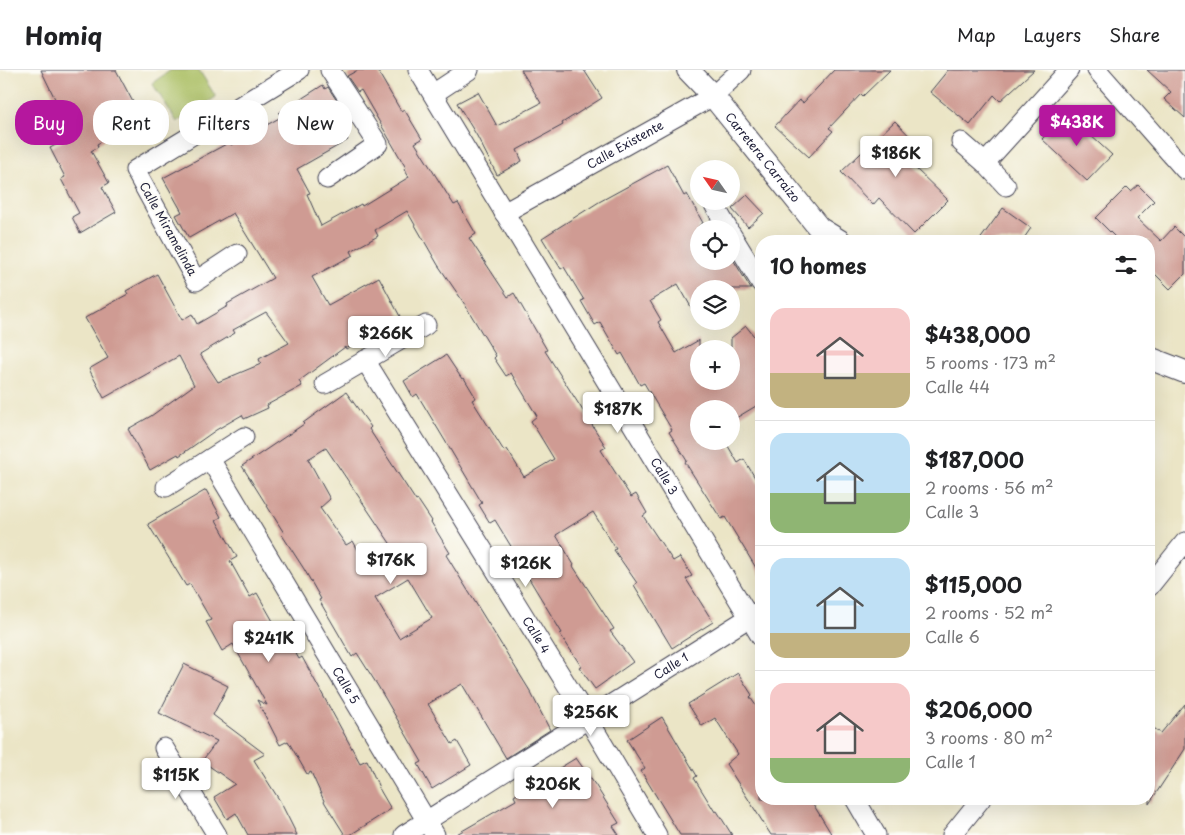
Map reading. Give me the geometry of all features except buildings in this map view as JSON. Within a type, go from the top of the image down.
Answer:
[{"type":"street","name":"Calle Miramelinda","points":[[237,254],[196,281],[135,170],[299,70]]},
{"type":"street","points":[[327,179],[378,144],[330,70]]},
{"type":"street","name":"Calle 3","points":[[418,70],[504,213],[755,613]]},
{"type":"street","points":[[433,94],[469,70]]},
{"type":"street","name":"Carretera Carraízo","points":[[688,70],[713,96],[819,228],[830,235]]},
{"type":"street","name":"Calle Existente","points":[[504,213],[713,96],[741,70]]},
{"type":"street","points":[[985,163],[1069,70]]},
{"type":"street","points":[[1097,70],[1185,170]]},
{"type":"street","points":[[961,142],[985,163],[1006,186]]},
{"type":"street","points":[[740,249],[755,273]]},
{"type":"street","points":[[325,384],[426,325]]},
{"type":"street","name":"Calle 4","points":[[365,360],[657,835]]},
{"type":"street","points":[[1155,360],[1185,372]]},
{"type":"street","points":[[166,487],[244,437]]},
{"type":"street","name":"Calle 5","points":[[210,459],[430,828]]},
{"type":"street","points":[[1155,580],[1185,542]]},
{"type":"street","name":"Calle 1","points":[[404,835],[430,828],[588,720],[755,613]]},
{"type":"street","points":[[164,748],[217,835]]},
{"type":"street","points":[[859,805],[876,835]]},
{"type":"street","points":[[952,835],[976,805]]},
{"type":"green space","points":[[171,70],[199,70],[216,97],[211,100],[179,100],[179,121],[177,122],[169,110],[169,100],[163,100],[152,83]]}]
